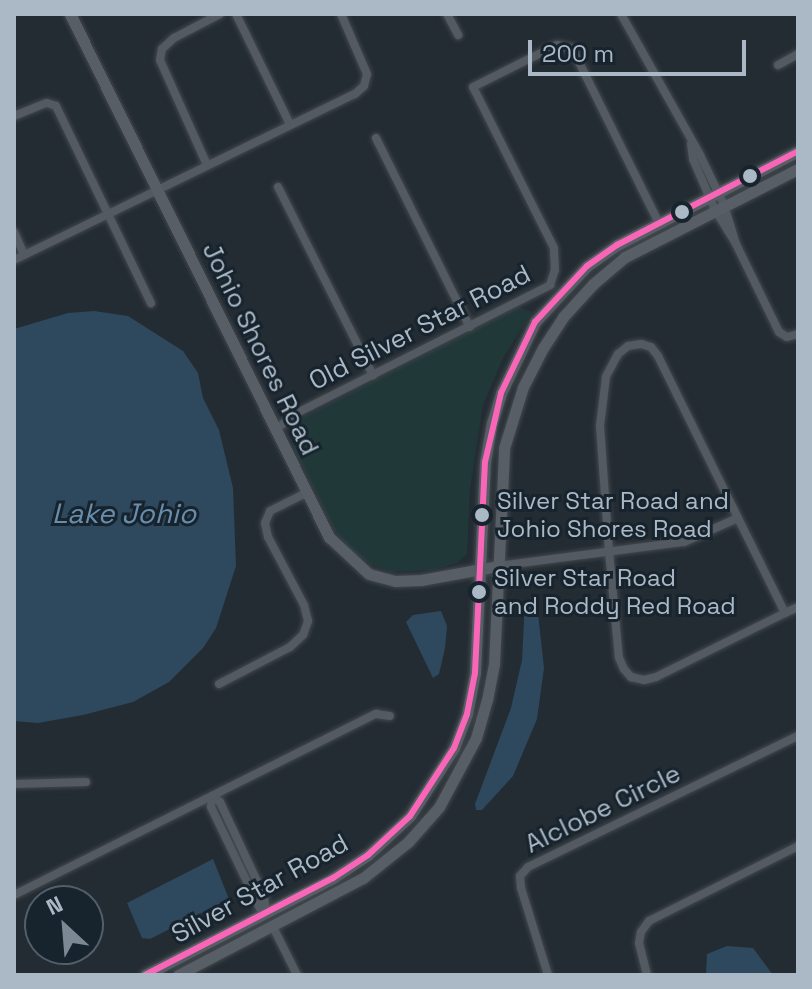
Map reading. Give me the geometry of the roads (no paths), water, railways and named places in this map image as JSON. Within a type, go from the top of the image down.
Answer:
[{"type":"main road","name":"Johio Shores Road","points":[[70,14],[329,537],[347,557],[369,574],[395,581],[421,580],[498,566]]},
{"type":"main road","name":"Silver Star Road","points":[[145,975],[265,915],[368,855],[410,816],[454,748],[475,673],[485,462],[501,393],[535,322],[587,266],[658,221],[798,151]]},
{"type":"main road","name":"Silver Star Road","points":[[179,975],[363,878],[408,842],[439,807],[476,738],[487,700],[494,664],[504,448],[523,387],[543,348],[563,317],[625,257],[798,169]]},
{"type":"main road","points":[[273,927],[284,910],[359,868],[368,855]]},
{"type":"main road","points":[[179,975],[178,967],[246,933],[265,920],[265,915]]},
{"type":"street","points":[[207,165],[160,60],[162,49],[174,38],[220,14]]},
{"type":"street","points":[[236,14],[290,124]]},
{"type":"street","points":[[14,260],[355,94],[364,86],[367,74],[341,14]]},
{"type":"street","points":[[447,14],[458,35]]},
{"type":"street","points":[[621,14],[667,92],[779,332],[787,337],[798,334]]},
{"type":"street","name":"Old Silver Star Road","points":[[276,429],[297,413],[550,285],[555,270],[554,248],[473,87],[557,45],[568,45],[577,55],[658,221]]},
{"type":"street","points":[[778,65],[798,54]]},
{"type":"street","points":[[14,116],[47,103],[56,106],[151,303]]},
{"type":"street","points":[[376,138],[470,327]]},
{"type":"street","points":[[278,187],[373,375]]},
{"type":"street","points":[[14,232],[24,254]]},
{"type":"street","points":[[785,613],[658,356],[651,347],[641,344],[628,346],[618,354],[601,399],[609,551],[619,658],[631,677],[644,680],[656,677],[798,607]]},
{"type":"street","points":[[219,684],[290,647],[303,635],[308,621],[304,605],[268,537],[265,523],[270,511],[306,493]]},
{"type":"street","points":[[498,566],[684,542],[738,518]]},
{"type":"street","points":[[14,895],[376,714],[390,716]]},
{"type":"street","name":"Alclobe Circle","points":[[548,975],[521,888],[520,876],[528,867],[798,736]]},
{"type":"street","points":[[14,784],[86,782]]},
{"type":"street","points":[[212,796],[220,802],[240,854],[264,896],[265,915]]},
{"type":"street","points":[[647,975],[639,943],[641,932],[649,921],[798,846]]},
{"type":"street","points":[[273,927],[297,975]]},
{"type":"water","name":"Lake Johio","points":[[94,311],[128,316],[183,351],[198,373],[203,398],[219,430],[233,488],[236,566],[216,628],[203,648],[169,682],[133,702],[83,715],[38,723],[14,721],[14,329],[68,313]]},
{"type":"water","points":[[536,595],[544,668],[537,719],[513,776],[482,810],[476,810],[475,804],[511,708],[522,660],[525,602]]},
{"type":"water","points":[[441,611],[447,626],[445,648],[439,674],[433,678],[406,622],[413,615]]},
{"type":"water","points":[[213,859],[229,899],[150,939],[142,938],[127,903]]},
{"type":"water","points":[[727,946],[753,948],[773,975],[706,975],[707,954]]},
{"type":"place","name":"Silver Star Road and Johio Shores Road","points":[[482,515]]},
{"type":"place","name":"Silver Star Road and Roddy Red Road","points":[[479,592]]}]
